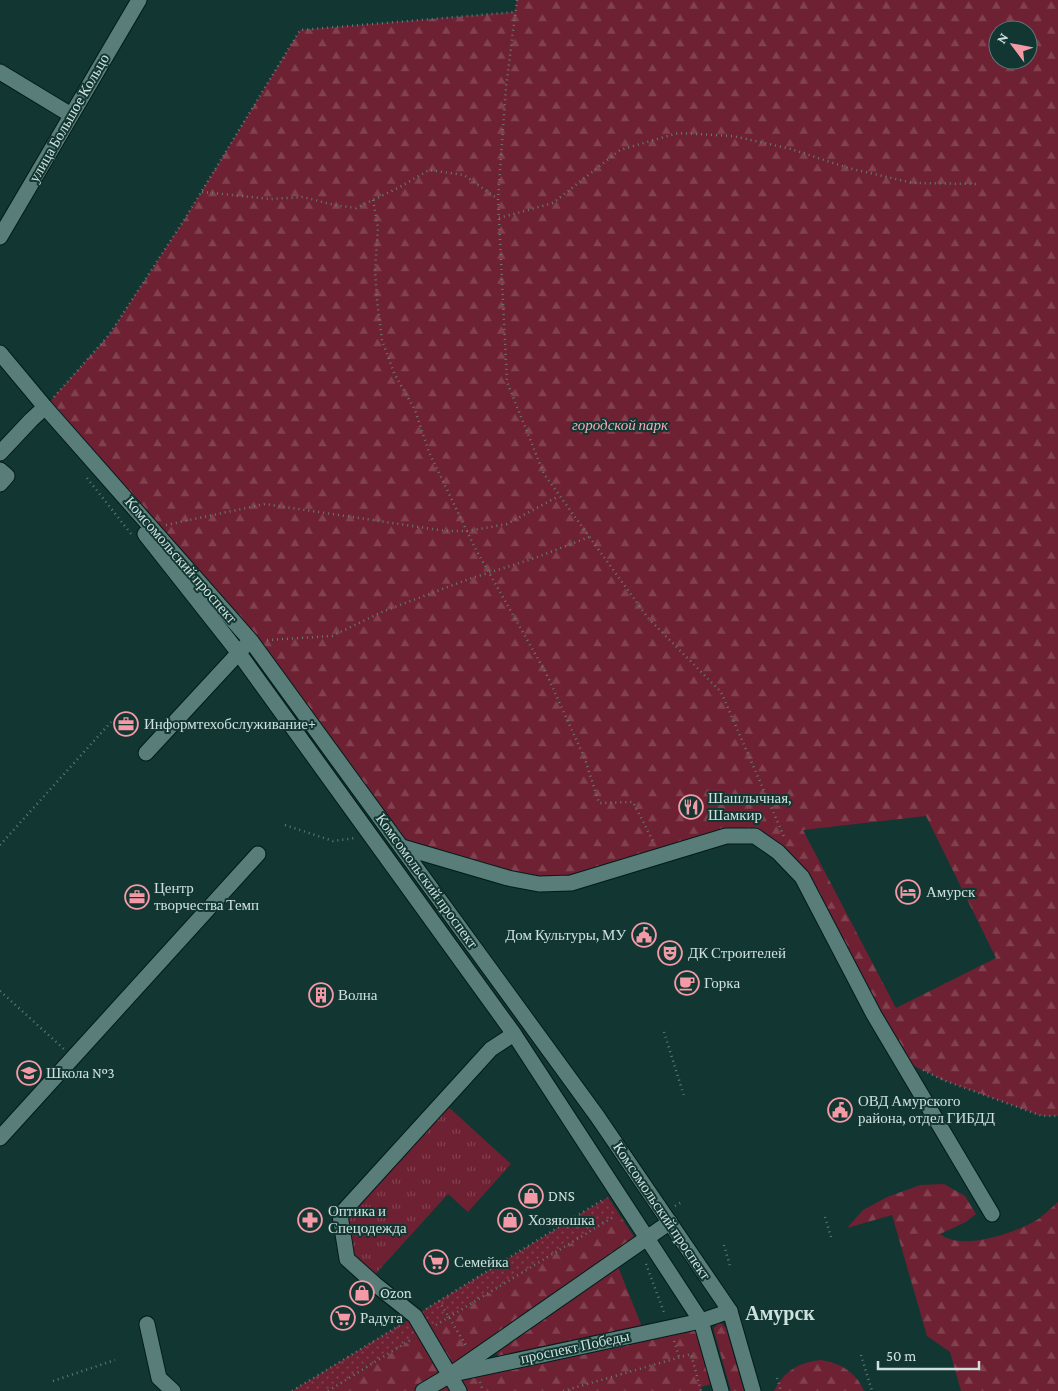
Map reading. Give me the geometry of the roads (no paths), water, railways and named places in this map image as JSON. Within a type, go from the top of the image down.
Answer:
[{"type":"street","name":"улица Большое Кольцо","points":[[0,237],[140,0]]},
{"type":"street","points":[[0,72],[71,115]]},
{"type":"street","name":"Комсомольский проспект","points":[[0,353],[251,640],[402,847],[597,1116],[730,1311],[753,1391]]},
{"type":"street","points":[[0,453],[46,407]]},
{"type":"street","name":"Комсомольский проспект","points":[[46,407],[238,652],[514,1034],[642,1240],[701,1321],[721,1391]]},
{"type":"street","points":[[0,470],[7,476],[0,484]]},
{"type":"street","points":[[146,753],[251,640]]},
{"type":"street","points":[[402,847],[508,878],[539,884],[571,883],[726,836],[755,836],[778,852],[802,877],[874,1015],[992,1214]]},
{"type":"street","points":[[0,1138],[258,854]]},
{"type":"street","points":[[459,1391],[415,1316],[347,1259],[340,1215],[491,1049],[514,1034]]},
{"type":"street","name":"проспект Победы","points":[[423,1391],[475,1363],[642,1240],[670,1222]]},
{"type":"street","name":"проспект Победы","points":[[475,1363],[701,1321],[730,1311]]},
{"type":"street","points":[[147,1324],[159,1378],[173,1391]]},
{"type":"place","name":"Информтехобслуживание+","points":[[126,724]]},
{"type":"place","name":"Шашлычная, Шамкир","points":[[691,807]]},
{"type":"place","name":"Амурск","points":[[908,892]]},
{"type":"place","name":"Центр творчества Темп","points":[[137,897]]},
{"type":"place","name":"Дом Культуры, МУ","points":[[644,935]]},
{"type":"place","name":"ДК Строителей","points":[[670,953]]},
{"type":"place","name":"Горка","points":[[687,983]]},
{"type":"place","name":"Волна","points":[[321,995]]},
{"type":"place","name":"Школа №3","points":[[29,1073]]},
{"type":"place","name":"ОВД Амурского района, отдел ГИБДД","points":[[840,1110]]},
{"type":"place","name":"DNS","points":[[531,1196]]},
{"type":"place","name":"Оптика и Спецодежда","points":[[310,1220]]},
{"type":"place","name":"Хозяюшка","points":[[510,1220]]},
{"type":"place","name":"Семейка","points":[[436,1262]]},
{"type":"place","name":"Ozon","points":[[362,1293]]},
{"type":"place","name":"Радуга","points":[[343,1318]]},
{"type":"district","name":"Амурск","points":[[780,1313]]},
{"type":"park label","name":"городской парк","points":[[620,425]]}]
